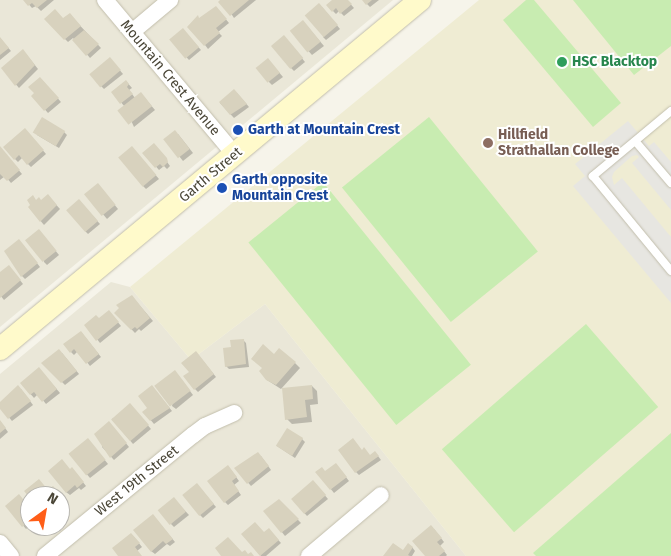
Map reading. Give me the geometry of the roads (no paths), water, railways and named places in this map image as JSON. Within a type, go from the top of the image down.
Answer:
[{"type":"main road","name":"Garth Street","points":[[0,349],[420,0]]},
{"type":"street","name":"Mountain Crest Avenue","points":[[105,0],[235,155]]},
{"type":"street","points":[[132,32],[170,0]]},
{"type":"street","name":"West 19th Street","points":[[45,556],[193,435],[205,426],[234,413]]},
{"type":"street","points":[[309,556],[381,494]]},
{"type":"street","points":[[0,543],[11,556]]},
{"type":"lane","points":[[671,112],[593,176],[671,271]]},
{"type":"lane","points":[[636,142],[671,183]]},
{"type":"place","name":"HSC Blacktop","points":[[562,62]]},
{"type":"place","name":"Garth at Mountain Crest","points":[[238,130]]},
{"type":"place","name":"Hillfield Strathallan College","points":[[488,143]]},
{"type":"place","name":"Garth opposite Mountain Crest","points":[[222,188]]}]
